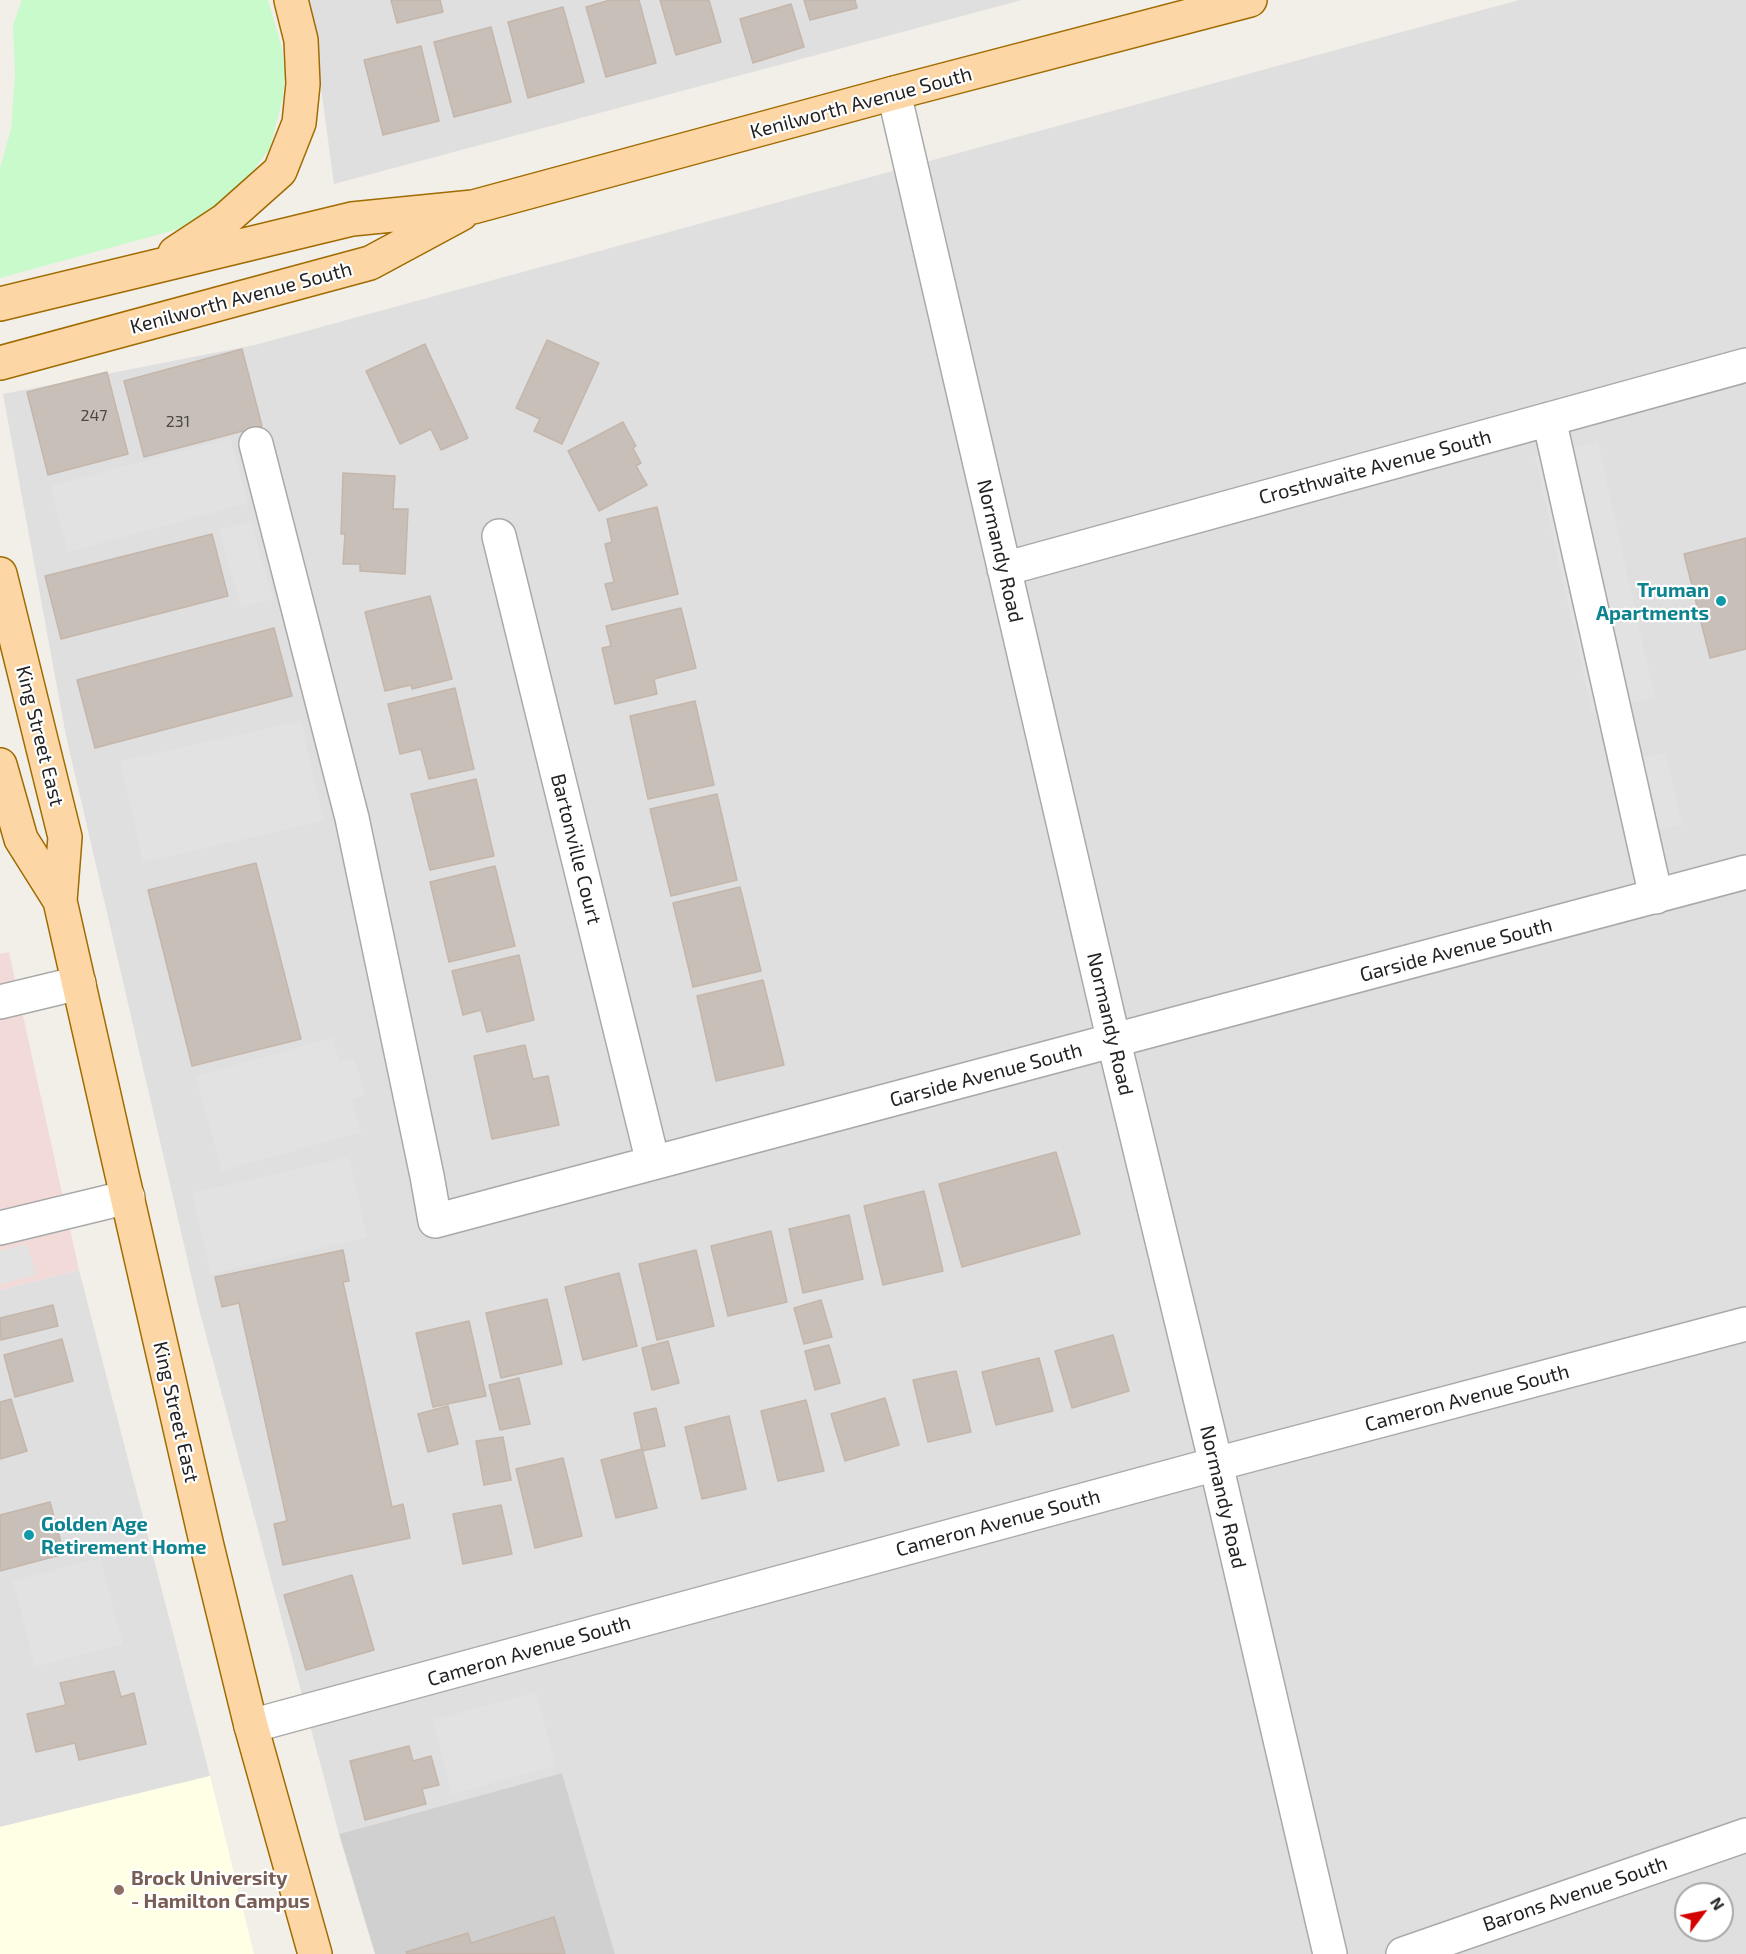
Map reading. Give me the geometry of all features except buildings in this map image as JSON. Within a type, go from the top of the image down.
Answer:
[{"type":"main road","points":[[157,265],[225,220],[280,171],[299,123],[303,84],[301,40],[291,0]]},
{"type":"main road","name":"Kenilworth Avenue South","points":[[0,304],[352,219],[473,207],[1250,0]]},
{"type":"main road","name":"Kenilworth Avenue South","points":[[0,363],[370,263],[473,207]]},
{"type":"main road","name":"King Street East","points":[[0,574],[65,837],[60,901],[207,1546],[251,1726],[315,1954]]},
{"type":"main road","name":"King Street East","points":[[0,765],[21,839],[60,901]]},
{"type":"street","name":"Normandy Road","points":[[894,93],[1114,1042],[1216,1464],[1330,1954]]},
{"type":"street","name":"Crosthwaite Avenue South","points":[[1004,569],[1746,365]]},
{"type":"street","points":[[1549,419],[1656,897]]},
{"type":"street","name":"Garside Avenue South","points":[[256,444],[352,818],[435,1221],[1746,872]]},
{"type":"street","name":"Bartonville Court","points":[[499,536],[653,1163]]},
{"type":"street","points":[[0,1002],[79,983]]},
{"type":"street","points":[[0,1228],[128,1197]]},
{"type":"street","name":"Cameron Avenue South","points":[[251,1726],[1216,1464],[1746,1324]]},
{"type":"street","name":"Barons Avenue South","points":[[1404,1954],[1746,1835]]},
{"type":"shaded area","points":[[309,0],[1022,0],[334,184]]},
{"type":"shaded area","points":[[1519,0],[1746,0],[1746,1954],[615,1954],[562,1773],[339,1834],[198,1305],[66,736],[3,394],[255,345]]},
{"type":"shaded area","points":[[230,438],[248,503],[68,552],[50,486]]},
{"type":"shaded area","points":[[1598,442],[1655,698],[1592,712],[1535,456]]},
{"type":"shaded area","points":[[251,521],[273,599],[241,608],[219,530]]},
{"type":"shaded area","points":[[301,721],[324,821],[143,862],[120,761]]},
{"type":"shaded area","points":[[1666,753],[1682,825],[1624,838],[1608,765]]},
{"type":"shaded area","points":[[9,952],[79,1270],[0,1290],[0,954]]},
{"type":"shaded area","points":[[332,1038],[339,1061],[354,1057],[365,1095],[352,1099],[361,1132],[222,1171],[195,1076]]},
{"type":"shaded area","points":[[349,1157],[367,1237],[211,1274],[192,1193]]},
{"type":"shaded area","points":[[27,1244],[36,1275],[0,1284],[0,1251]]},
{"type":"shaded area","points":[[79,1270],[210,1776],[0,1827],[0,1290]]},
{"type":"shaded area","points":[[100,1558],[123,1644],[35,1667],[13,1581]]},
{"type":"shaded area","points":[[536,1692],[556,1766],[452,1794],[433,1720]]},
{"type":"shaded area","points":[[562,1773],[615,1954],[375,1954],[339,1834]]},
{"type":"shaded area","name":"Brock University - Hamilton Campus","points":[[210,1776],[254,1954],[0,1954],[0,1827]]},
{"type":"green space","points":[[22,0],[268,0],[282,48],[285,74],[283,97],[270,148],[241,187],[186,227],[0,278],[0,168],[11,129],[15,74],[13,25]]},
{"type":"place","name":"Truman Apartments","points":[[1721,601]]},
{"type":"place","name":"Golden Age Retirement Home","points":[[29,1535]]},
{"type":"place","name":"Brock University - Hamilton Campus","points":[[119,1890]]}]
